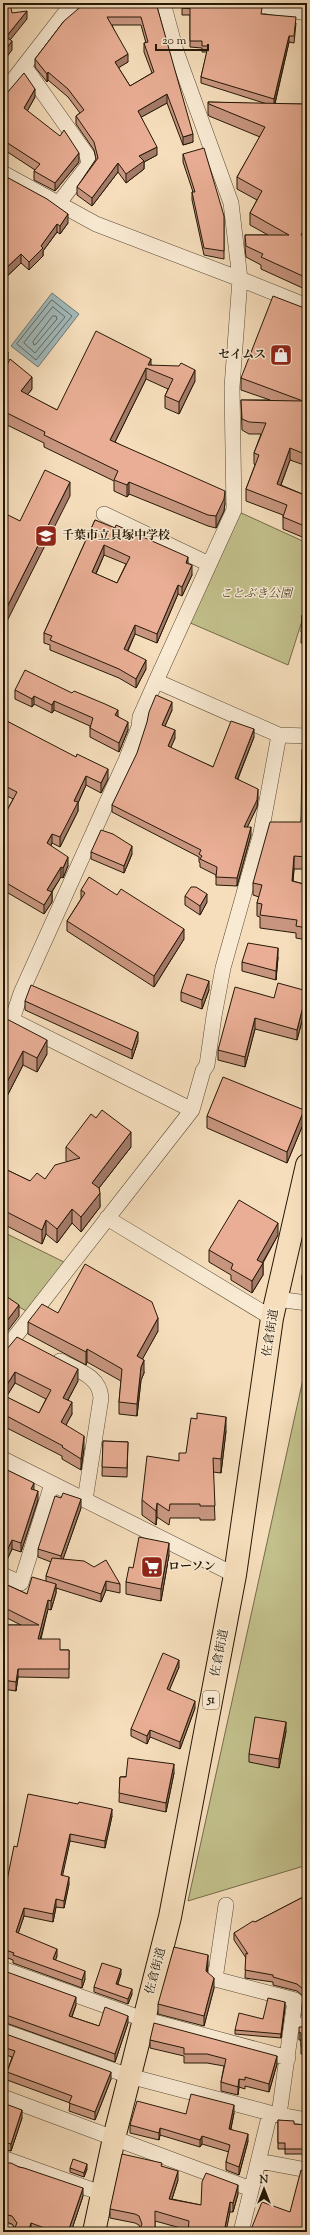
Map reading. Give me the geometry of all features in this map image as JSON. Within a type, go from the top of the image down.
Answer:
[{"type":"highway","name":"佐倉街道","points":[[100,2228],[101,2193],[143,2019],[170,1917],[235,1575],[274,1308],[307,1165]]},
{"type":"street","points":[[3,93],[72,3]]},
{"type":"street","points":[[163,3],[176,51],[230,203],[240,279],[232,387],[234,510],[140,716],[139,727],[126,760],[21,992],[12,1020],[192,1110]]},
{"type":"street","points":[[249,3],[307,13]]},
{"type":"street","points":[[24,66],[87,155],[89,164],[58,204]]},
{"type":"street","points":[[3,173],[96,224],[307,306]]},
{"type":"street","points":[[104,514],[209,564]]},
{"type":"street","points":[[156,681],[278,735],[307,736]]},
{"type":"street","points":[[3,1352],[22,1340],[107,1218],[192,1110],[203,1071],[208,1065],[214,1016],[223,968],[261,833],[278,735]]},
{"type":"street","points":[[107,1218],[274,1308],[307,1303]]},
{"type":"street","points":[[48,1354],[94,1379],[101,1389],[101,1398],[85,1500]]},
{"type":"street","points":[[3,1459],[235,1575]]},
{"type":"street","points":[[3,1574],[21,1583],[52,1484]]},
{"type":"street","points":[[226,1905],[215,1980],[295,2000],[300,2025],[288,2058],[274,2114],[251,2189],[240,2232]]},
{"type":"street","points":[[3,1969],[143,2019],[288,2058]]},
{"type":"street","points":[[3,2031],[129,2076],[274,2114],[307,2120]]},
{"type":"street","points":[[3,2097],[251,2189]]},
{"type":"street","points":[[3,2158],[101,2193]]},
{"type":"street","points":[[259,2162],[307,2170]]},
{"type":"street","points":[[3,2230],[8,2232]]},
{"type":"green space","name":"ことぶき公園","points":[[237,511],[307,543],[307,605],[288,665],[188,622]]},
{"type":"green space","points":[[3,1232],[64,1262],[28,1312],[3,1298]]},
{"type":"green space","points":[[307,1361],[307,1865],[188,1901]]},
{"type":"water","points":[[52,293],[79,314],[38,367],[11,346]]},
{"type":"building","points":[[3,3],[10,3],[12,13],[27,11],[6,37],[12,41],[3,53]]},
{"type":"building","points":[[85,3],[156,3],[193,134],[183,137],[167,94],[138,111],[157,147],[139,156],[144,161],[126,174],[118,163],[92,198],[77,187],[98,158],[94,142],[76,116],[84,110],[68,89],[48,72],[47,74],[35,59],[64,21]],"holes":[[[107,17],[141,17],[148,42],[144,43],[154,72],[130,86],[115,62],[128,54]]]},
{"type":"building","points":[[183,3],[243,3],[262,8],[261,14],[296,17],[294,36],[289,36],[274,99],[201,77],[208,46],[202,46],[202,41],[190,41],[190,8],[182,8]]},
{"type":"building","points":[[24,73],[35,89],[24,108],[60,136],[64,130],[79,153],[55,183],[34,171],[40,164],[6,142],[3,145],[3,92],[7,93]]},
{"type":"building","points":[[305,95],[307,96],[307,224],[301,235],[307,235],[307,278],[261,257],[263,254],[246,246],[245,235],[289,235],[250,213],[262,191],[237,177],[265,127],[209,104],[208,102],[303,104]]},
{"type":"building","points":[[204,148],[224,216],[224,251],[204,248],[192,192],[195,192],[183,154]]},
{"type":"building","points":[[3,175],[47,199],[68,214],[60,226],[57,224],[41,246],[43,248],[29,262],[21,254],[3,271]]},
{"type":"building","points":[[273,296],[307,309],[307,455],[290,448],[277,484],[307,496],[307,527],[283,517],[287,505],[246,489],[259,455],[254,453],[266,423],[249,422],[242,419],[241,400],[303,401],[241,378]]},
{"type":"building","points":[[96,331],[151,359],[148,365],[179,366],[181,363],[195,370],[179,402],[165,396],[173,379],[146,368],[110,440],[225,491],[224,499],[216,516],[208,515],[129,482],[127,485],[114,480],[118,471],[44,435],[45,432],[3,411],[3,373],[10,359],[32,377],[21,391],[57,410]]},
{"type":"building","points":[[3,347],[8,352],[3,358]]},
{"type":"building","points":[[45,470],[70,482],[3,615],[3,516],[4,513],[20,521]]},
{"type":"building","points":[[95,520],[115,528],[116,525],[188,557],[186,563],[192,565],[182,587],[178,585],[157,634],[135,625],[124,649],[146,660],[136,679],[119,669],[50,640],[52,636],[44,633]],"holes":[[[104,545],[130,557],[117,583],[92,572]]]},
{"type":"building","points":[[302,615],[307,615],[307,632],[301,632]]},
{"type":"building","points":[[25,670],[72,693],[74,691],[118,710],[115,715],[128,722],[119,743],[90,728],[93,718],[54,701],[52,705],[34,696],[32,699],[15,690]]},
{"type":"building","points":[[156,695],[172,702],[162,725],[175,730],[168,746],[213,767],[231,721],[254,729],[235,778],[258,789],[257,800],[244,827],[251,827],[237,878],[216,877],[217,867],[200,859],[202,856],[199,854],[201,850],[112,805],[137,753],[149,712]]},
{"type":"building","points":[[3,719],[76,757],[77,754],[108,769],[101,783],[86,776],[74,801],[78,802],[60,837],[52,834],[47,843],[68,857],[63,868],[61,867],[47,890],[52,892],[44,905],[3,881],[3,818],[17,792],[3,785]]},
{"type":"building","points":[[302,749],[307,749],[307,857],[294,856],[292,881],[307,885],[307,928],[296,926],[297,920],[260,915],[262,904],[257,903],[262,885],[253,883],[270,822],[301,822]]},
{"type":"building","points":[[101,830],[113,834],[132,846],[124,866],[91,852]]},
{"type":"building","points":[[89,877],[117,895],[121,889],[184,929],[154,976],[67,921],[85,893],[81,890]]},
{"type":"building","points":[[191,887],[196,887],[207,894],[200,906],[185,896]]},
{"type":"building","points":[[3,918],[7,920],[3,928]]},
{"type":"building","points":[[248,943],[278,948],[276,971],[242,962]]},
{"type":"building","points":[[187,974],[209,981],[202,1000],[181,992]]},
{"type":"building","points":[[278,983],[307,991],[297,1030],[255,1018],[245,1057],[218,1050],[235,987],[274,998]]},
{"type":"building","points":[[31,985],[138,1032],[132,1050],[25,1001]]},
{"type":"building","points":[[3,1017],[47,1040],[37,1058],[23,1051],[3,1090]]},
{"type":"building","points":[[223,1077],[304,1110],[287,1152],[207,1116]]},
{"type":"building","points":[[102,1110],[131,1132],[92,1183],[99,1188],[100,1193],[81,1217],[72,1209],[57,1229],[46,1220],[42,1230],[3,1210],[3,1168],[30,1181],[37,1173],[45,1179],[55,1165],[80,1158],[66,1147],[91,1114],[96,1118]]},
{"type":"building","points":[[239,1200],[278,1223],[257,1260],[263,1263],[252,1281],[231,1269],[233,1264],[209,1250]]},
{"type":"building","points":[[307,1234],[307,1278],[302,1278]]},
{"type":"building","points":[[85,1264],[152,1302],[158,1318],[137,1356],[144,1360],[141,1367],[137,1404],[119,1402],[122,1369],[87,1349],[86,1352],[28,1322],[42,1304],[58,1313]]},
{"type":"building","points":[[3,1294],[19,1305],[3,1326]]},
{"type":"building","points":[[17,1337],[78,1369],[63,1398],[72,1402],[61,1422],[84,1436],[81,1459],[62,1447],[63,1446],[3,1414],[3,1395],[39,1413],[51,1390],[15,1372],[3,1391],[3,1348],[7,1349]]},
{"type":"building","points":[[197,1413],[226,1417],[221,1459],[213,1458],[215,1506],[200,1506],[200,1504],[170,1504],[169,1511],[157,1503],[156,1511],[142,1500],[147,1456],[179,1461],[179,1453],[186,1453],[191,1418],[197,1419]]},
{"type":"building","points":[[103,1441],[128,1442],[127,1468],[102,1467]]},
{"type":"building","points":[[3,1468],[34,1483],[31,1489],[38,1491],[21,1543],[12,1540],[6,1553],[3,1552]]},
{"type":"building","points":[[63,1493],[81,1499],[61,1556],[38,1549],[55,1496],[61,1498]]},
{"type":"building","name":"ローソン","points":[[139,1537],[169,1543],[161,1589],[126,1582],[129,1567],[133,1568]]},
{"type":"building","points":[[52,1558],[84,1561],[94,1567],[106,1560],[120,1584],[106,1581],[101,1594],[46,1576]]},
{"type":"building","points":[[32,1577],[56,1584],[51,1601],[48,1600],[38,1639],[60,1639],[60,1650],[69,1650],[69,1669],[18,1669],[16,1682],[3,1680],[3,1625],[39,1625],[3,1607],[3,1583],[27,1594]]},
{"type":"building","points":[[163,1653],[179,1660],[167,1689],[195,1701],[180,1742],[150,1730],[147,1736],[131,1729]]},
{"type":"building","points":[[255,1717],[286,1722],[279,1759],[249,1754]]},
{"type":"building","points":[[128,1758],[174,1764],[166,1803],[119,1793],[120,1777],[126,1777]]},
{"type":"building","points":[[28,1794],[112,1809],[105,1841],[70,1834],[61,1875],[69,1877],[64,1901],[56,1899],[53,1914],[24,1908],[16,1932],[57,1949],[53,1959],[85,1971],[82,1980],[13,1955],[14,1953],[3,1949],[3,1900],[14,1846],[17,1847]]},
{"type":"building","points":[[307,1895],[307,2010],[302,2009],[303,1989],[297,1984],[273,1977],[273,1975],[245,1970],[246,1953],[248,1954],[234,1933],[253,1921],[255,1922]]},
{"type":"building","points":[[174,1947],[208,1955],[206,1971],[214,1978],[204,2016],[158,2004]]},
{"type":"building","points":[[102,1963],[121,1969],[116,1984],[132,1989],[128,1999],[94,1987]]},
{"type":"building","points":[[7,1972],[76,1997],[69,2016],[99,2026],[105,2007],[128,2016],[115,2054],[3,2015],[3,1983]]},
{"type":"building","points":[[268,1998],[285,2002],[281,2034],[235,2030],[239,2013],[263,2019]]},
{"type":"building","points":[[154,2023],[277,2056],[269,2084],[245,2077],[245,2080],[239,2079],[238,2087],[221,2082],[226,2059],[207,2054],[184,2054],[184,2048],[150,2040]]},
{"type":"building","points":[[299,2027],[307,2027],[307,2046],[301,2046],[301,2033],[299,2032]]},
{"type":"building","points":[[3,2033],[111,2072],[95,2112],[69,2103],[72,2096],[7,2072],[15,2051],[3,2047],[5,2040],[3,2039]]},
{"type":"building","points":[[191,2094],[234,2105],[229,2129],[248,2134],[239,2167],[226,2162],[230,2145],[202,2136],[200,2140],[160,2128],[159,2133],[130,2125],[137,2101],[186,2114]]},
{"type":"building","points":[[3,2103],[22,2110],[11,2144],[3,2142]]},
{"type":"building","points":[[278,2120],[294,2121],[294,2124],[307,2125],[307,2155],[305,2155],[306,2149],[285,2149],[285,2143],[278,2143]]},
{"type":"building","points":[[122,2154],[162,2163],[161,2166],[178,2171],[169,2199],[201,2205],[202,2182],[206,2173],[238,2185],[233,2203],[230,2202],[224,2232],[188,2232],[189,2221],[155,2211],[155,2232],[132,2232],[140,2229],[142,2224],[139,2216],[110,2209]]},
{"type":"building","points":[[3,2159],[5,2163],[11,2163],[83,2188],[68,2232],[55,2232],[31,2223],[28,2232],[13,2232],[17,2223],[12,2216],[3,2214]]},
{"type":"building","points":[[73,2159],[87,2164],[84,2173],[70,2168]]},
{"type":"building","points":[[301,2170],[307,2171],[307,2232],[250,2232],[262,2202],[290,2212]]},
{"type":"building","points":[[106,2227],[132,2232],[104,2232]]},
{"type":"place","name":"セイムス","points":[[281,355]]},
{"type":"place","name":"千葉市立貝塚中学校","points":[[46,536]]},
{"type":"place","name":"ローソン","points":[[152,1567]]}]
